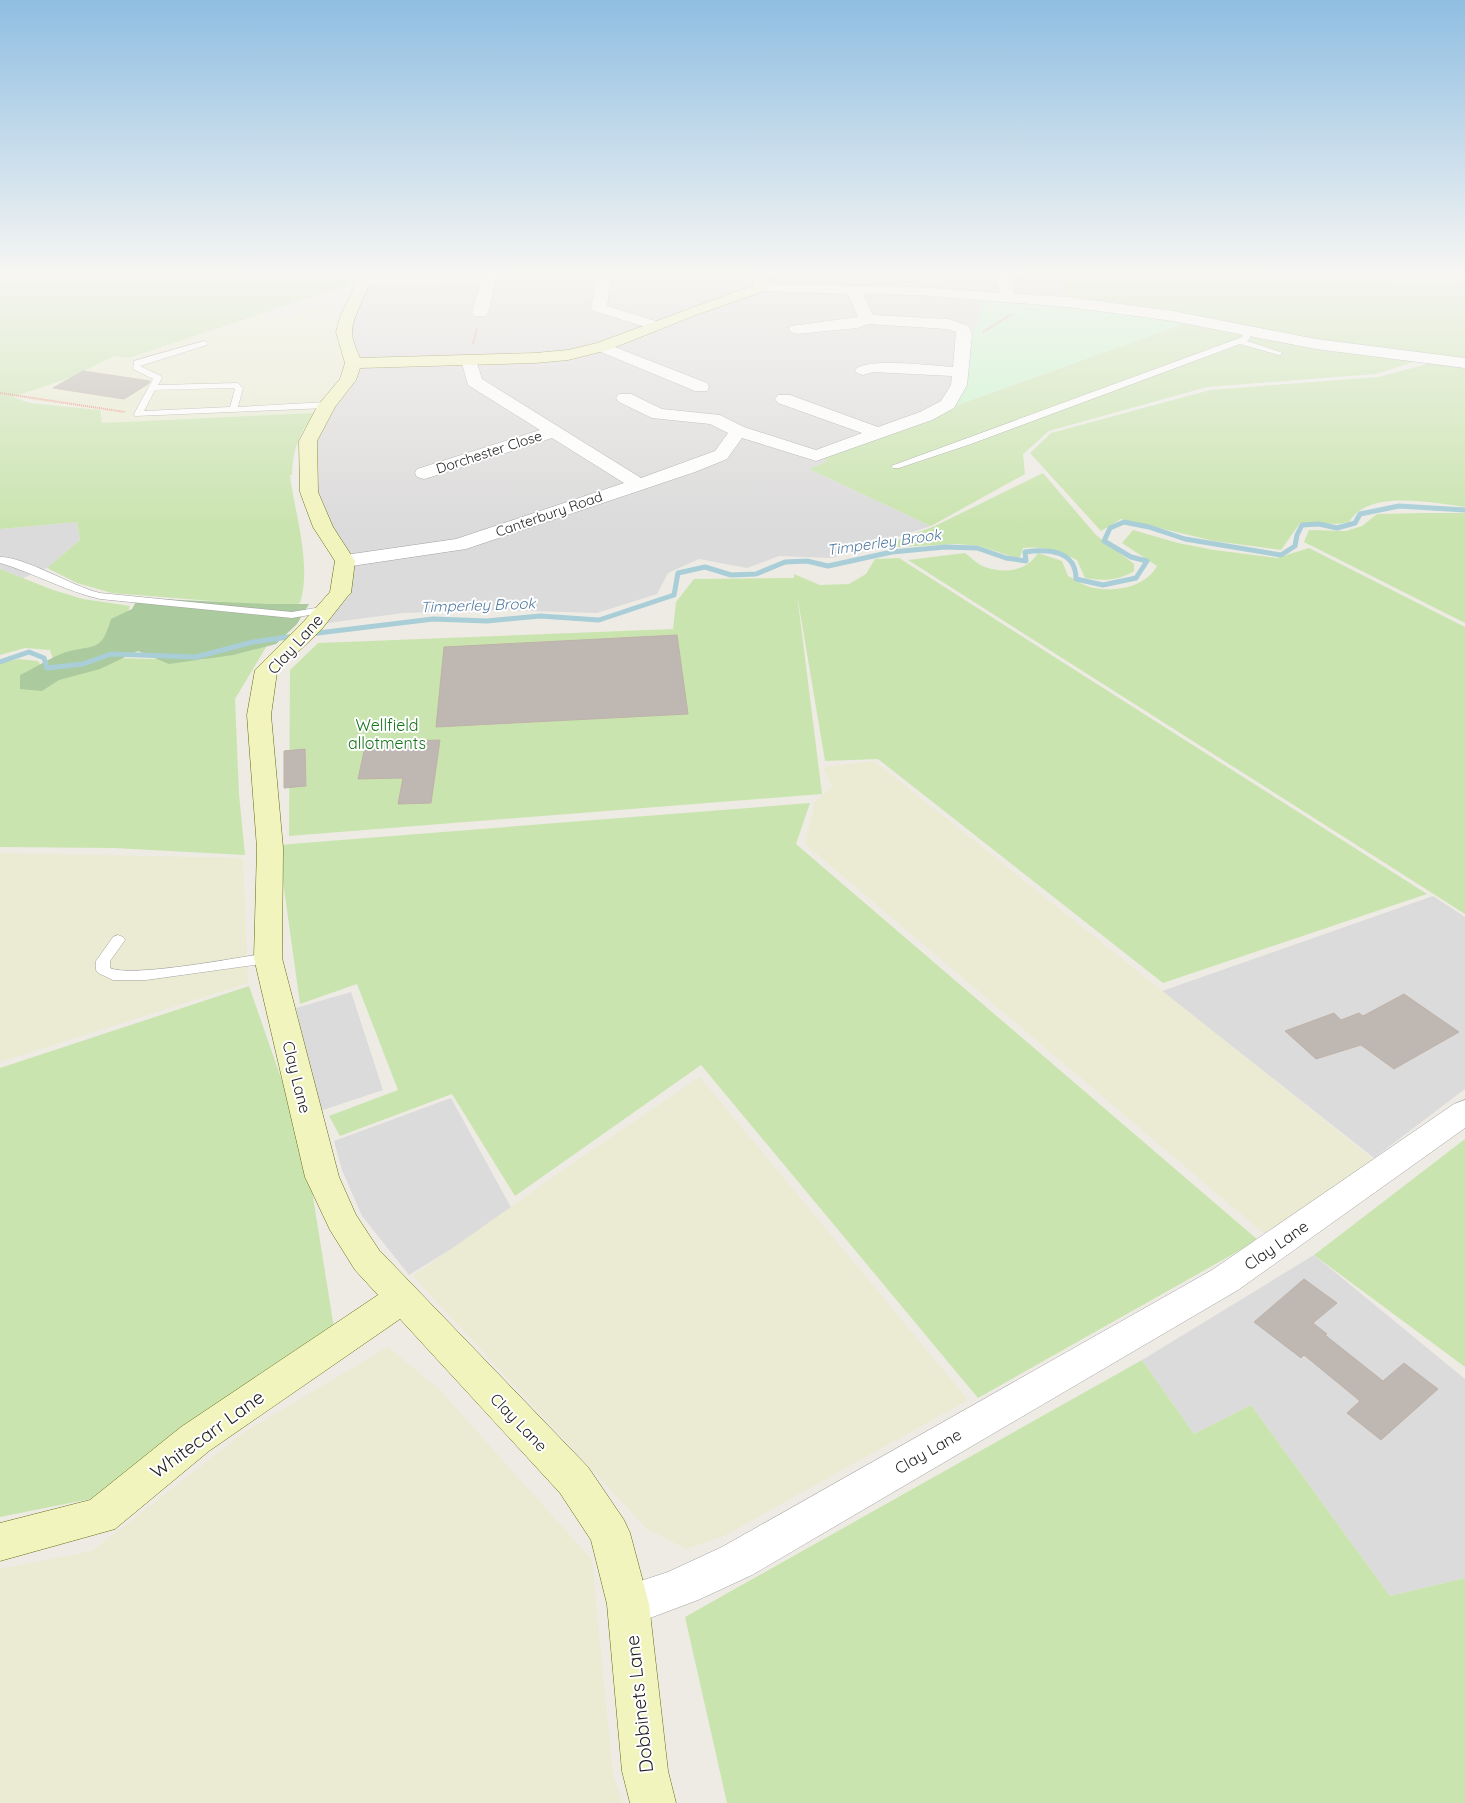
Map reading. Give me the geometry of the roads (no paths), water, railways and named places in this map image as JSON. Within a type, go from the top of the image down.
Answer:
[{"type":"street","points":[[345,561],[322,527],[308,492],[308,441],[327,405],[348,380],[353,363],[351,356]]},
{"type":"street","points":[[353,363],[545,356]]},
{"type":"street","points":[[625,356],[701,387]]},
{"type":"street","points":[[625,398],[658,414],[714,420],[738,431],[816,456],[926,416],[948,404],[959,384],[962,356]]},
{"type":"street","points":[[1411,356],[1465,363]]},
{"type":"street","points":[[468,360],[474,381],[638,484]]},
{"type":"street","points":[[863,370],[871,366],[960,372]]},
{"type":"street","points":[[784,399],[880,434]]},
{"type":"street","name":"Dorchester Close","points":[[424,473],[555,431]]},
{"type":"street","name":"Canterbury Road","points":[[345,561],[459,544],[688,468],[721,454],[738,431]]},
{"type":"street","name":"Clay Lane","points":[[345,561],[340,593],[312,625],[266,670],[259,715],[270,848],[268,958],[322,1177],[342,1221],[362,1252],[402,1298],[574,1480],[610,1534],[628,1604],[643,1601],[690,1583],[737,1561],[1225,1280],[1465,1112]]},
{"type":"street","name":"Whitecarr Lane","points":[[0,1542],[101,1516],[195,1439],[402,1298]]},
{"type":"street","name":"Dobbinets Lane","points":[[628,1604],[645,1771],[653,1803]]},
{"type":"lane","points":[[162,356],[137,364],[136,367],[158,378],[138,414],[327,405]]},
{"type":"lane","points":[[896,466],[960,445],[1192,356]]},
{"type":"lane","points":[[153,388],[234,385],[239,388],[233,410]]},
{"type":"lane","points":[[2,560],[25,567],[80,591],[124,599],[292,615],[312,625]]},
{"type":"lane","points":[[118,940],[103,961],[103,970],[112,975],[146,975],[268,958]]},
{"type":"waterway","name":"Timperley Brook","points":[[310,634],[433,619],[487,621],[540,616],[599,620],[674,595],[678,573],[705,567],[731,575],[756,574],[785,562],[807,561],[828,566],[892,552],[945,547],[977,548],[1006,558],[1026,561],[1025,552],[1051,552],[1066,557],[1071,562],[1075,569],[1076,579],[1103,585],[1136,578],[1147,561],[1131,557],[1104,541],[1110,528],[1124,522],[1149,527],[1185,539],[1281,555],[1295,546],[1297,535],[1302,525],[1319,524],[1337,528],[1355,523],[1360,514],[1399,506],[1465,510]]},
{"type":"waterway","name":"Timperley Brook","points":[[0,662],[29,652],[44,658],[47,668],[83,664],[111,654],[196,657],[253,642],[295,636]]},
{"type":"park label","name":"Wellfield allotments","points":[[387,734]]}]
